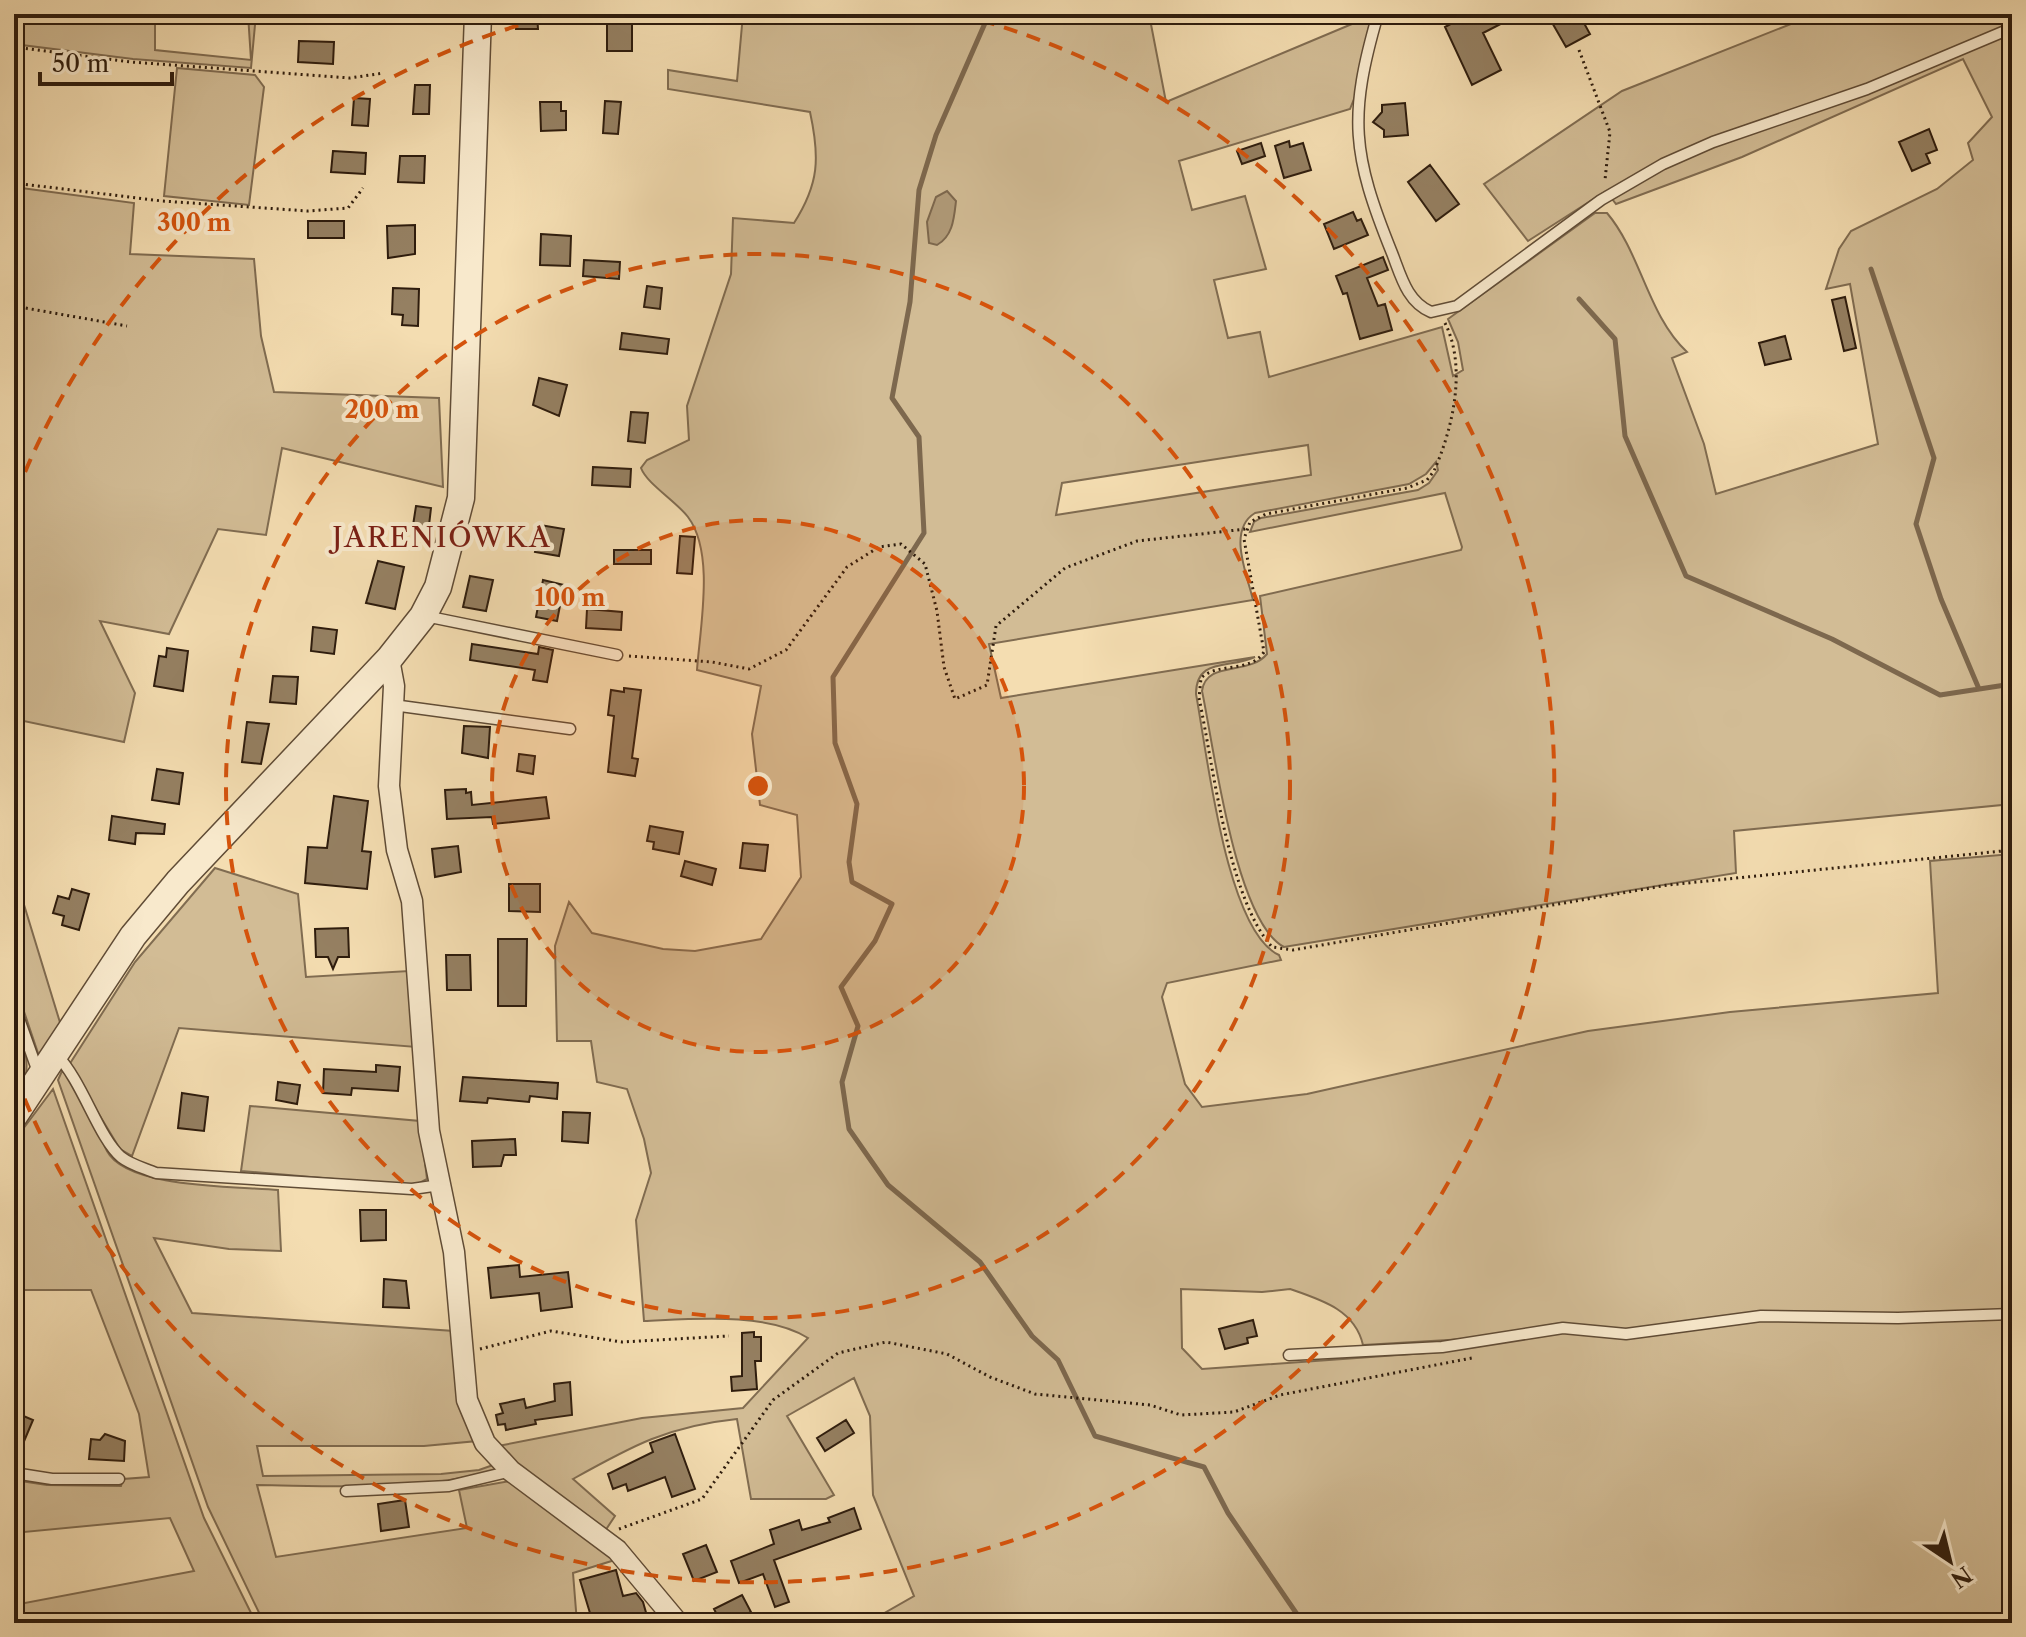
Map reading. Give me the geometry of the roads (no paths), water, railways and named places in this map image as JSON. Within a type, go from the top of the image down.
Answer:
[{"type":"street","points":[[14,1116],[133,936],[178,882],[389,659],[423,616],[447,560],[461,498],[478,14]]},
{"type":"street","points":[[389,659],[394,686],[389,786],[397,850],[412,901],[429,1131],[454,1252],[467,1400],[485,1443],[511,1471],[617,1550],[678,1623]]},
{"type":"lane","points":[[1378,14],[1361,84],[1357,148],[1360,163],[1375,211],[1410,294],[1424,309],[1440,312],[1464,302],[1601,200],[1663,164],[1713,142],[1867,89],[2012,28]]},
{"type":"lane","points":[[423,616],[617,655]]},
{"type":"lane","points":[[393,705],[570,729]]},
{"type":"lane","points":[[14,1005],[40,1077]]},
{"type":"lane","points":[[55,1053],[71,1070],[113,1149],[130,1162],[156,1173],[412,1189],[440,1185]]},
{"type":"lane","points":[[1289,1355],[1423,1349],[1563,1328],[1626,1334],[1761,1316],[1898,1318],[2012,1314]]},
{"type":"lane","points":[[346,1491],[449,1486],[511,1471]]},
{"type":"lane","points":[[14,1473],[52,1479],[119,1479]]},
{"type":"waterway","points":[[989,14],[936,135],[919,190],[910,302],[892,398],[919,437],[924,533],[833,677],[835,743],[857,804],[849,862],[852,882],[892,904],[875,941],[841,987],[858,1026],[842,1082],[849,1129],[888,1185],[980,1262],[1032,1336],[1058,1360],[1095,1436],[1204,1467],[1228,1513],[1303,1623]]},
{"type":"waterway","points":[[1871,269],[1934,458],[1916,524],[1941,599],[1979,689]]},
{"type":"waterway","points":[[1579,299],[1615,339],[1625,436],[1686,576],[1832,639],[1940,695],[2012,684]]},
{"type":"district","name":"JARENIÓWKA","points":[[442,537]]}]
